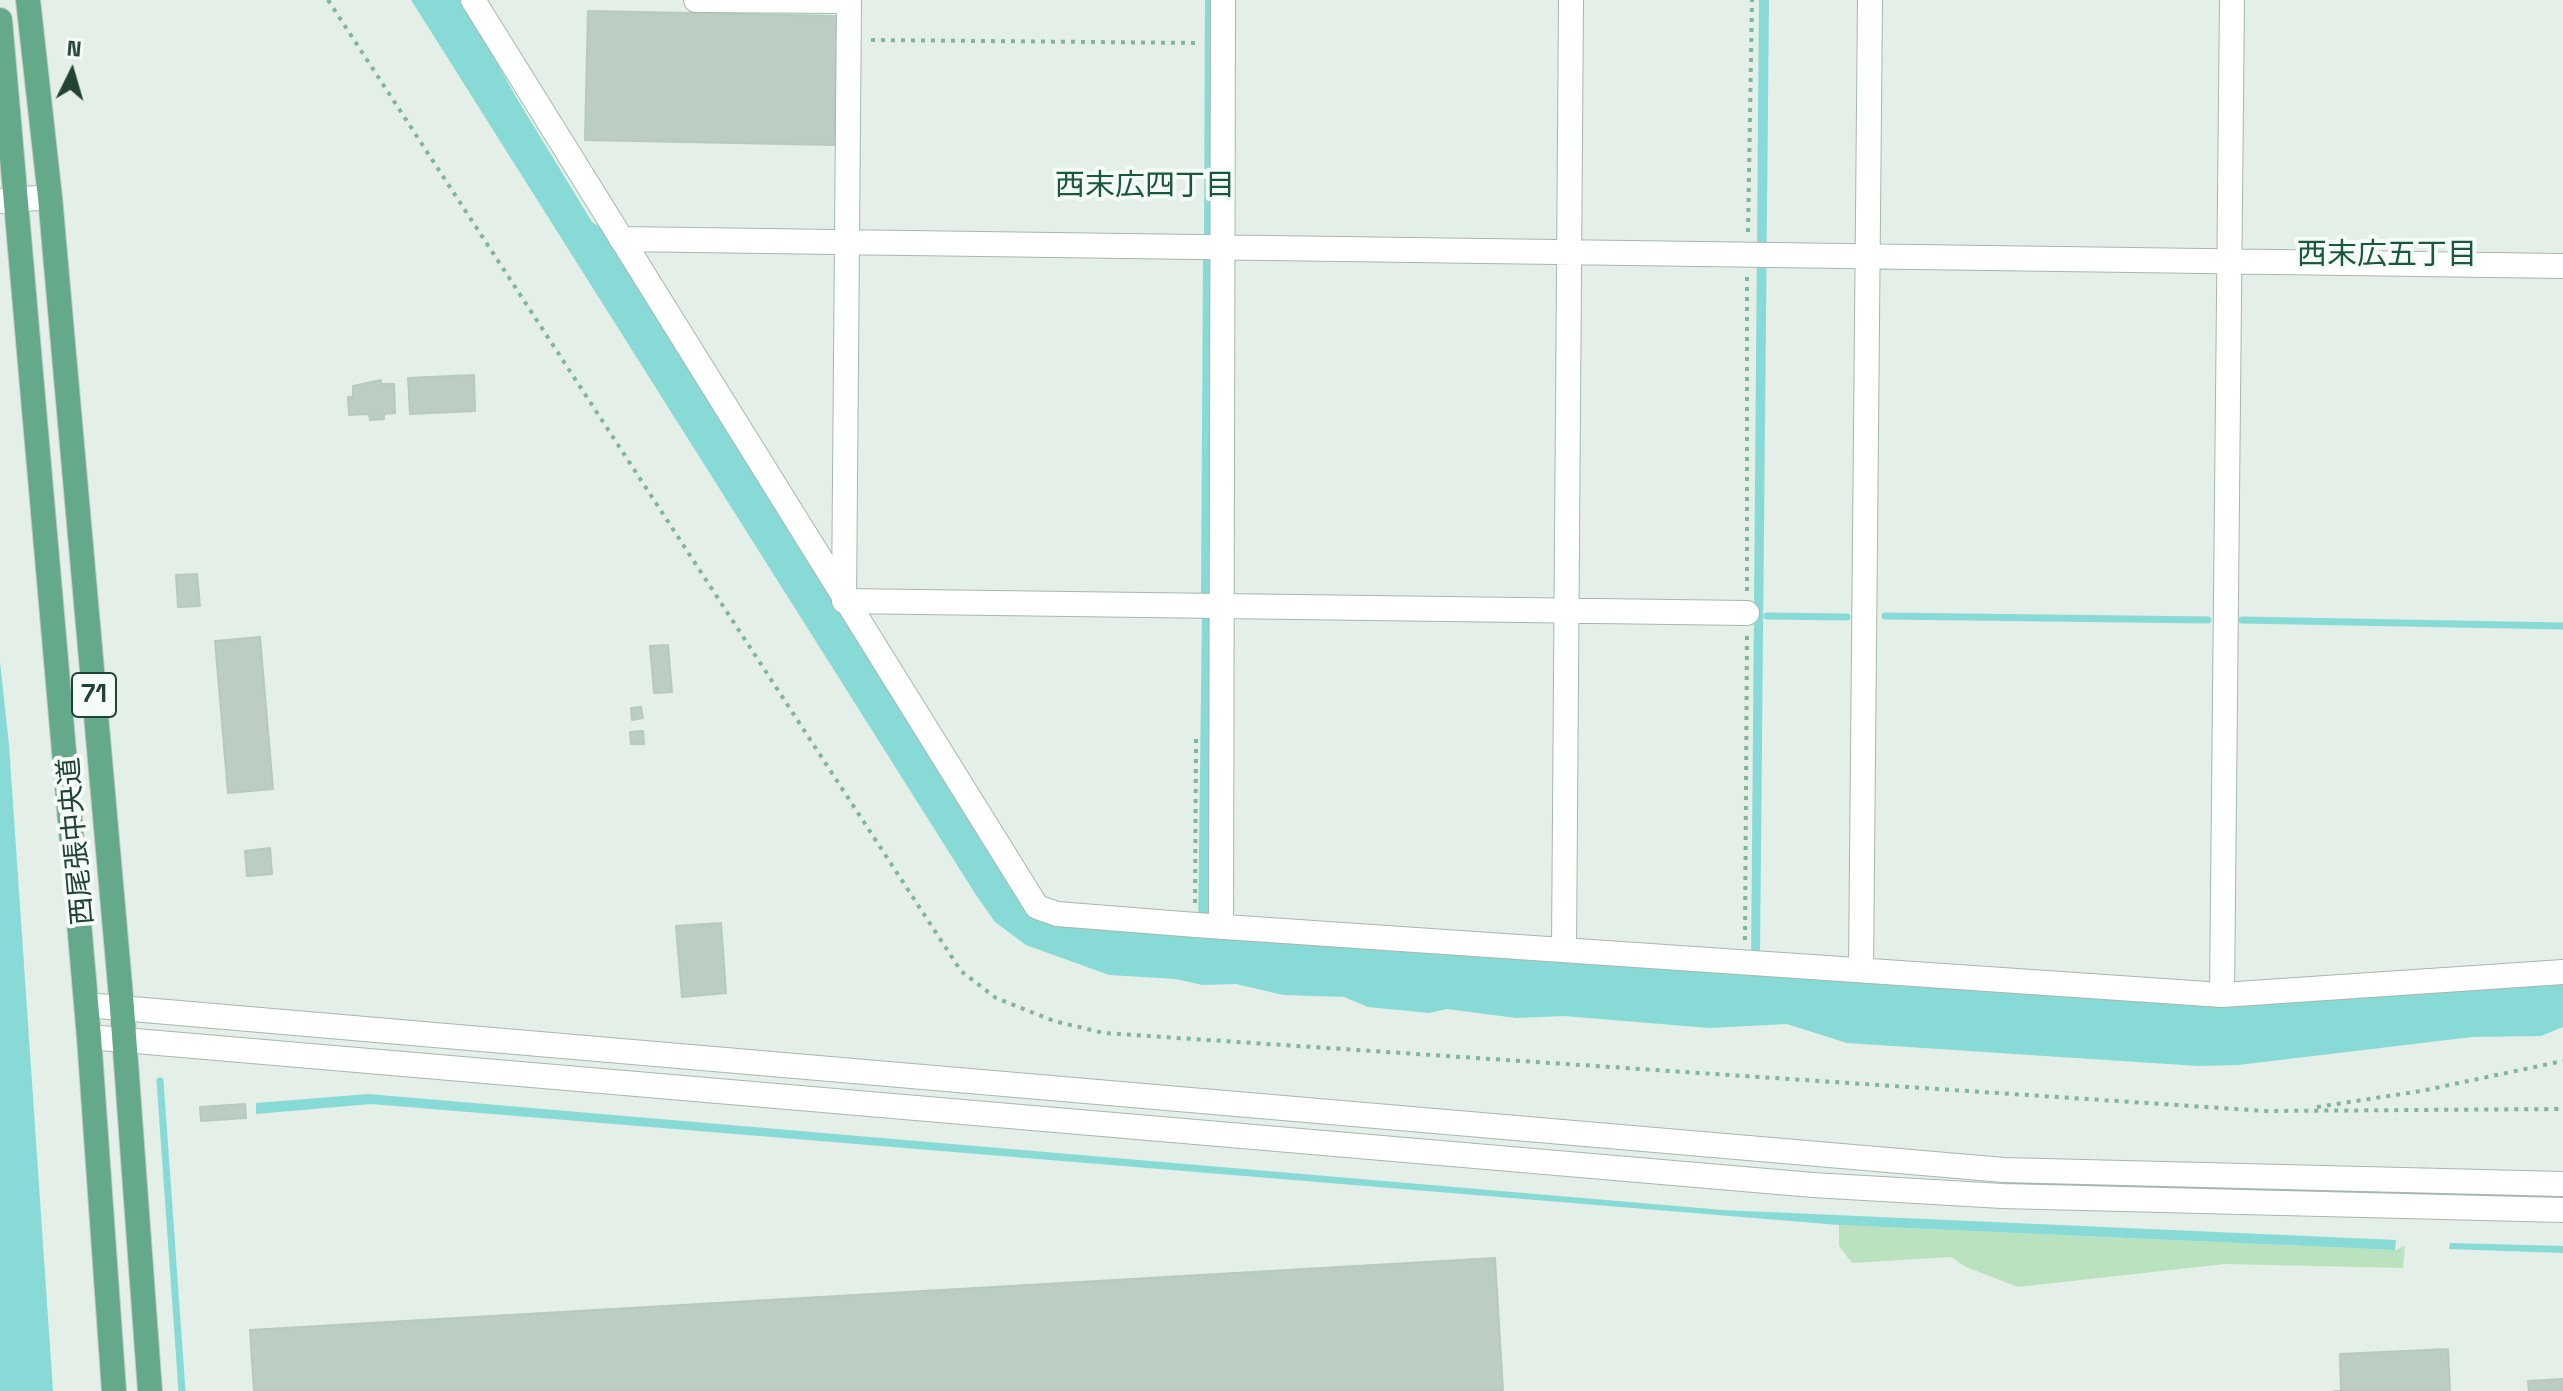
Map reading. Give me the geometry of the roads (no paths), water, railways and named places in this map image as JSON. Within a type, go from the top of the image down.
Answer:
[{"type":"main road","name":"西尾張中央道","points":[[28,0],[50,197],[125,1040],[150,1391]]},
{"type":"main road","name":"西尾張中央道","points":[[0,20],[9,200],[89,1037],[114,1391]]},
{"type":"street","points":[[696,0],[849,1],[844,601]]},
{"type":"street","points":[[1211,926],[1221,605],[1223,0]]},
{"type":"street","points":[[1564,949],[1571,0]]},
{"type":"street","points":[[1861,970],[1870,0]]},
{"type":"street","points":[[2222,995],[2232,0]]},
{"type":"street","points":[[480,6],[844,601],[1037,907],[1057,914],[1211,926],[2222,995],[2563,972]]},
{"type":"street","points":[[9,200],[50,197]]},
{"type":"street","points":[[621,239],[847,245],[2563,266]]},
{"type":"street","points":[[844,601],[1747,613]]},
{"type":"street","points":[[86,1005],[2004,1170],[2563,1184]]},
{"type":"street","points":[[89,1037],[1813,1185],[2002,1196],[2563,1210]]},
{"type":"water","points":[[411,0],[466,0],[495,48],[500,68],[516,97],[592,222],[603,229],[1018,895],[1198,932],[1202,612],[1211,612],[1214,933],[1751,970],[1759,0],[1769,0],[1760,953],[2203,1003],[2563,982],[2563,1027],[2541,1036],[2472,1037],[2238,1065],[2198,1066],[1847,1043],[1787,1024],[1709,1028],[1564,1016],[1516,1018],[1447,1009],[1429,1013],[1368,1007],[1344,997],[1283,995],[1236,984],[1202,985],[1176,979],[1109,975],[1026,945],[995,922],[976,895]]},
{"type":"water","points":[[1205,0],[1215,0],[1214,236],[1204,236]]},
{"type":"water","points":[[1203,258],[1212,258],[1210,598],[1201,598]]},
{"type":"water","points":[[0,662],[9,745],[53,1391],[0,1391]]},
{"type":"water","points":[[368,1094],[1723,1210],[2396,1240],[2395,1250],[1839,1225],[371,1104],[256,1114],[256,1103]]},
{"type":"water","points":[[2450,1243],[2563,1246],[2563,1253],[2449,1249]]},
{"type":"waterway","points":[[1767,616],[1847,617]]},
{"type":"waterway","points":[[1885,616],[2208,620]]},
{"type":"waterway","points":[[2242,620],[2563,626]]},
{"type":"waterway","points":[[160,1081],[182,1391]]},
{"type":"district","name":"西末広四丁目","points":[[1145,187]]},
{"type":"district","name":"西末広五丁目","points":[[2387,256]]}]
